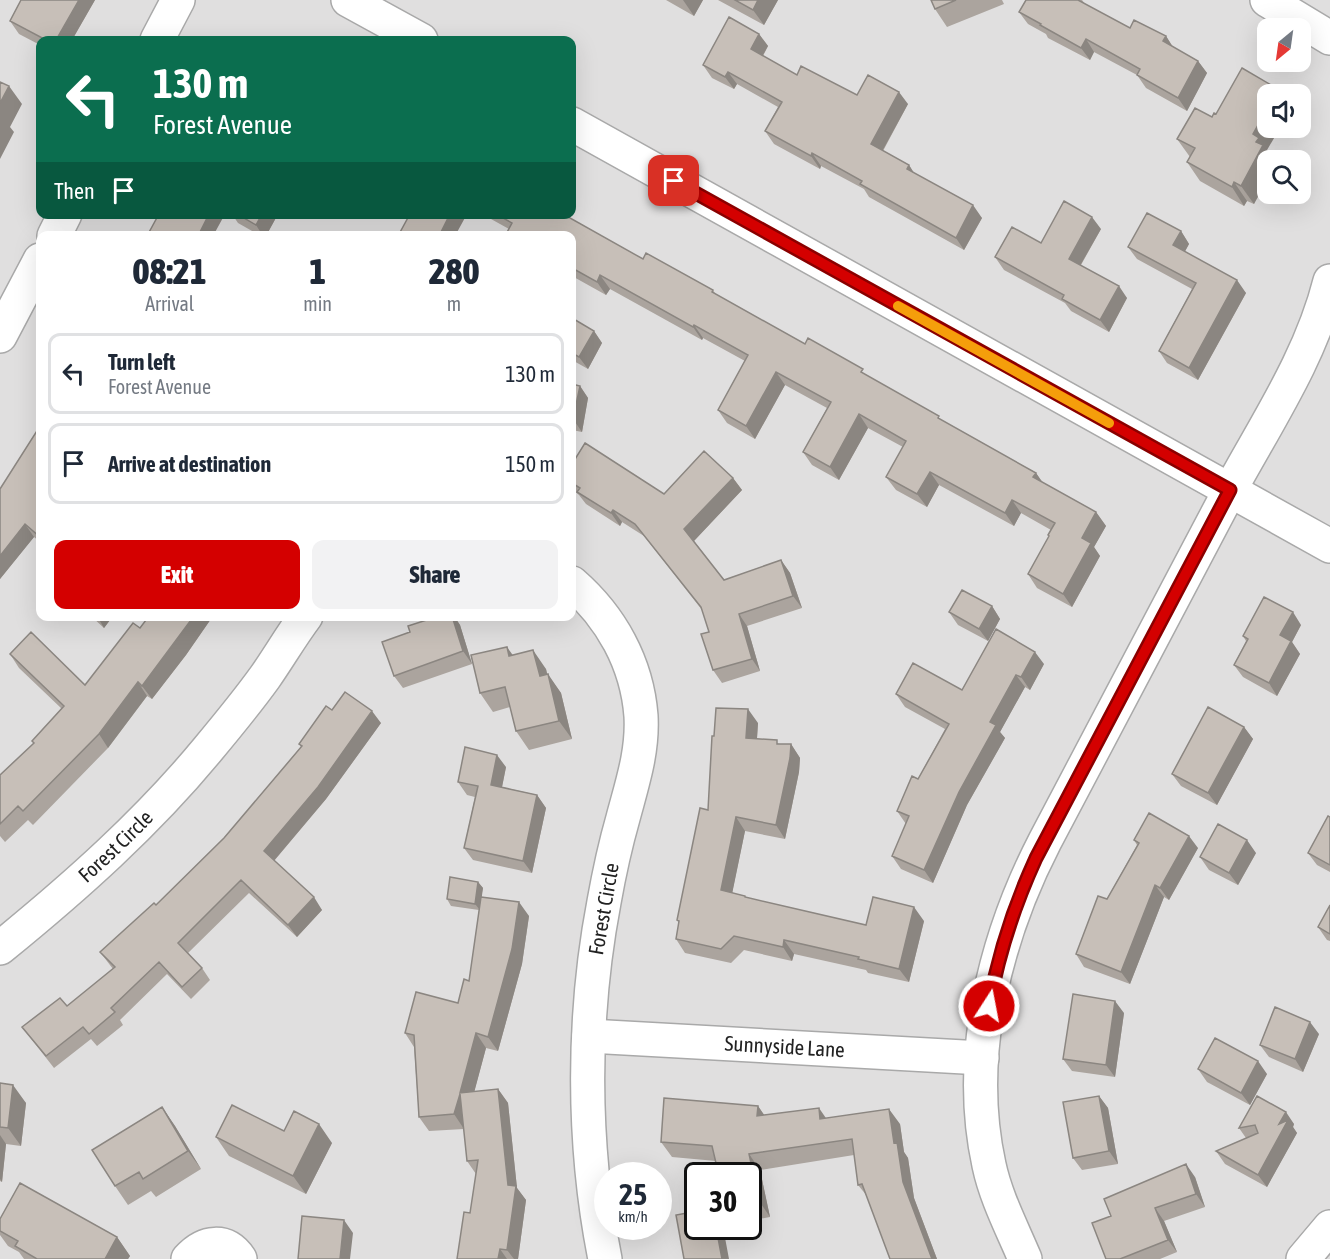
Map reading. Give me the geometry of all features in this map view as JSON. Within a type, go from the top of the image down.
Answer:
[{"type":"street","points":[[159,36],[178,0]]},
{"type":"street","points":[[348,0],[414,36]]},
{"type":"street","points":[[1267,0],[1330,38]]},
{"type":"street","points":[[576,126],[1330,546]]},
{"type":"street","points":[[0,336],[36,268]]},
{"type":"street","points":[[1025,1259],[1002,1209],[989,1165],[981,1109],[982,1058],[989,1006],[997,968],[1014,912],[1045,841],[1308,346],[1330,281]]},
{"type":"street","name":"Forest Circle","points":[[576,586],[599,609],[620,642],[635,678],[641,726],[638,765],[615,850],[601,917],[589,1036],[590,1138],[605,1259]]},
{"type":"street","name":"Forest Circle","points":[[3,939],[88,874],[177,785],[263,680],[303,621]]},
{"type":"street","name":"Sunnyside Lane","points":[[589,1036],[982,1058]]},
{"type":"street","points":[[1303,1259],[1330,1227]]},
{"type":"street","points":[[188,1259],[195,1251],[206,1245],[218,1244],[230,1248],[240,1259]]},
{"type":"shaded area","points":[[0,0],[1330,0],[1330,1259],[0,1259]]},
{"type":"building","points":[[21,0],[79,0],[58,36],[38,36],[10,21]]},
{"type":"building","points":[[735,0],[758,0],[753,10]]},
{"type":"building","points":[[931,0],[956,0],[935,9]]},
{"type":"building","points":[[1026,0],[1078,0],[1130,28],[1134,20],[1166,36],[1163,41],[1198,61],[1178,98],[1137,75],[1140,69],[1086,39],[1081,48],[1019,12]]},
{"type":"building","points":[[729,17],[759,34],[751,49],[797,75],[801,66],[857,95],[868,75],[899,92],[871,144],[909,165],[907,169],[973,205],[956,238],[860,184],[862,181],[812,153],[811,156],[765,131],[782,102],[728,72],[725,77],[703,65]]},
{"type":"building","points":[[1242,68],[1269,84],[1257,84],[1257,127],[1253,134],[1259,138],[1256,142],[1263,145],[1260,150],[1257,150],[1257,156],[1241,186],[1234,182],[1232,187],[1187,162],[1195,148],[1177,139],[1195,108],[1212,117],[1214,113],[1216,114]]},
{"type":"building","points":[[0,82],[9,86],[0,103]]},
{"type":"building","points":[[1064,201],[1092,217],[1069,259],[1119,286],[1100,320],[1062,299],[1064,295],[995,257],[1012,227],[1041,243]]},
{"type":"building","points":[[1147,213],[1181,231],[1173,245],[1237,280],[1189,368],[1159,351],[1196,283],[1128,247]]},
{"type":"building","points":[[156,219],[206,219],[200,231],[150,231]]},
{"type":"building","points":[[246,219],[259,219],[256,225]]},
{"type":"building","points":[[407,219],[448,219],[442,231],[401,231]]},
{"type":"building","points":[[505,219],[572,219],[643,259],[646,253],[805,344],[808,338],[863,369],[861,372],[1036,473],[1033,477],[1096,512],[1082,538],[1091,543],[1063,594],[1028,574],[1055,523],[1012,500],[1005,513],[930,472],[917,494],[886,477],[906,441],[859,414],[830,467],[803,452],[831,402],[776,372],[746,426],[718,410],[748,355],[600,275],[597,282],[576,270],[576,231],[508,231],[512,223]]},
{"type":"building","points":[[576,320],[594,331],[579,357],[576,355]]},
{"type":"building","points":[[576,385],[580,386],[576,405]]},
{"type":"building","points":[[36,432],[36,534],[25,524],[0,556],[0,489]]},
{"type":"building","points":[[585,443],[664,494],[704,451],[733,478],[684,529],[724,580],[781,560],[793,596],[739,614],[752,659],[713,670],[701,634],[709,632],[701,607],[635,524],[613,510],[611,513],[577,492],[580,488],[576,486],[576,458]]},
{"type":"building","points":[[962,590],[992,606],[979,629],[949,612]]},
{"type":"building","points":[[1264,597],[1293,612],[1280,635],[1291,641],[1269,683],[1234,665],[1248,639],[1243,636]]},
{"type":"building","points":[[145,621],[190,621],[142,686],[138,682],[99,734],[23,811],[18,806],[0,824],[0,775],[34,743],[32,741],[64,706],[10,654],[31,632],[85,685],[133,623],[140,628]]},
{"type":"building","points":[[424,621],[454,621],[463,651],[394,676],[382,642],[410,632],[408,626]]},
{"type":"building","points":[[996,629],[1035,652],[1021,677],[1016,675],[990,722],[996,725],[959,792],[924,870],[892,856],[909,816],[897,811],[912,776],[918,779],[949,724],[896,694],[913,663],[962,690]]},
{"type":"building","points":[[507,647],[509,656],[533,650],[540,676],[548,674],[559,721],[516,731],[505,687],[480,693],[471,655]]},
{"type":"building","points":[[345,692],[372,711],[318,787],[264,851],[314,897],[288,925],[241,880],[178,943],[202,968],[182,987],[159,962],[111,1008],[115,1012],[89,1034],[83,1027],[46,1056],[22,1027],[60,998],[67,1006],[115,967],[100,952],[154,903],[156,905],[224,838],[302,746],[299,744],[326,706],[332,710]]},
{"type":"building","points":[[1208,707],[1244,727],[1208,793],[1172,774]]},
{"type":"building","points":[[716,708],[748,709],[746,738],[777,740],[777,744],[791,744],[776,825],[736,817],[721,890],[866,925],[873,897],[914,907],[899,969],[858,959],[859,957],[784,940],[783,947],[734,936],[721,949],[676,939],[679,921],[677,920],[700,808],[708,810]]},
{"type":"building","points":[[465,747],[497,755],[491,785],[537,795],[523,861],[464,848],[478,786],[458,782]]},
{"type":"building","points":[[1149,813],[1189,836],[1160,888],[1155,885],[1121,972],[1076,954],[1098,896],[1107,899],[1139,843],[1134,840]]},
{"type":"building","points":[[1328,816],[1330,817],[1330,865],[1308,853]]},
{"type":"building","points":[[1218,824],[1247,840],[1229,873],[1200,857]]},
{"type":"building","points":[[450,877],[478,882],[475,904],[447,899]]},
{"type":"building","points":[[481,897],[519,902],[512,949],[488,1037],[476,1033],[460,1093],[498,1089],[508,1185],[516,1186],[507,1250],[500,1249],[498,1259],[457,1259],[464,1212],[470,1213],[478,1160],[467,1161],[460,1094],[454,1114],[419,1117],[414,1035],[405,1033],[416,992],[458,1003],[464,979],[469,981]]},
{"type":"building","points":[[1330,905],[1330,934],[1318,927]]},
{"type":"building","points":[[1073,994],[1115,1001],[1106,1065],[1063,1059]]},
{"type":"building","points":[[1275,1007],[1310,1022],[1295,1059],[1260,1045]]},
{"type":"building","points":[[1215,1038],[1258,1061],[1241,1093],[1198,1069]]},
{"type":"building","points":[[0,1083],[13,1085],[8,1128],[0,1127]]},
{"type":"building","points":[[1099,1096],[1109,1151],[1073,1158],[1063,1102]]},
{"type":"building","points":[[1257,1096],[1286,1112],[1279,1124],[1288,1120],[1258,1175],[1216,1151],[1258,1133],[1255,1125],[1239,1128]]},
{"type":"building","points":[[664,1098],[758,1106],[757,1116],[819,1108],[820,1119],[889,1109],[903,1182],[932,1259],[890,1259],[862,1184],[858,1185],[852,1139],[749,1154],[751,1162],[716,1162],[712,1146],[661,1142]]},
{"type":"building","points":[[232,1105],[284,1131],[294,1111],[319,1124],[293,1176],[216,1137]]},
{"type":"building","points":[[162,1107],[188,1151],[143,1179],[139,1172],[115,1186],[92,1150]]},
{"type":"building","points":[[1186,1164],[1196,1194],[1155,1208],[1168,1240],[1120,1259],[1106,1259],[1092,1223],[1111,1216],[1104,1199]]},
{"type":"building","points":[[20,1183],[117,1237],[105,1259],[37,1259],[15,1246],[18,1241],[0,1231],[0,1219]]},
{"type":"building","points":[[684,1214],[684,1240],[718,1240],[722,1259],[684,1259],[676,1215]]},
{"type":"building","points":[[302,1216],[344,1220],[340,1259],[298,1259]]},
{"type":"slow traffic","points":[[898,306],[1109,423]]},
{"type":"route","points":[[674,181],[1230,490],[1036,858],[1007,930],[989,1006]]}]
